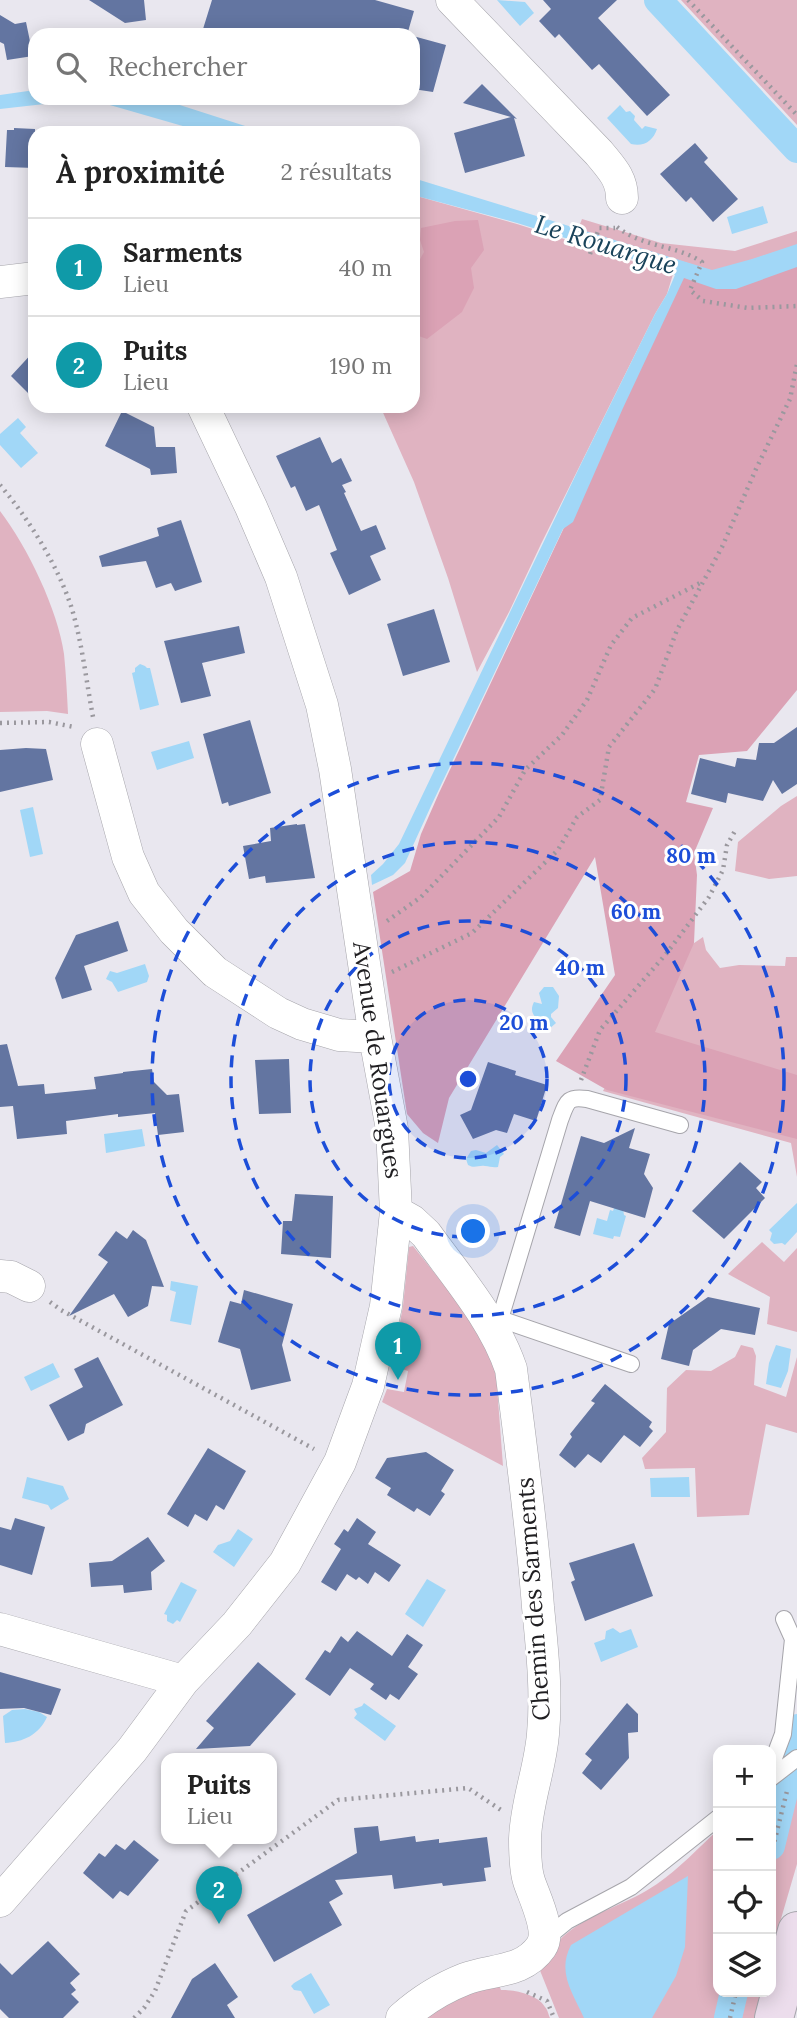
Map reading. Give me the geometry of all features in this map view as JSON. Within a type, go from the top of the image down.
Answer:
[{"type":"street","points":[[452,0],[617,176],[621,186],[619,213]]},
{"type":"street","points":[[0,282],[28,279]]},
{"type":"street","name":"Avenue de Rouargues","points":[[0,1902],[132,1750],[183,1681],[237,1624],[285,1563],[340,1462],[368,1386],[386,1306],[396,1212],[392,1129],[335,769],[322,705],[281,577],[246,495],[206,413]]},
{"type":"street","points":[[97,744],[128,858],[144,893],[174,931],[215,972],[278,1013],[302,1024],[339,1035],[376,1037]]},
{"type":"street","name":"Chemin des Sarments","points":[[396,1212],[412,1221],[426,1234],[496,1323],[511,1369],[533,1540],[541,1643],[543,1734],[525,1841],[528,1879],[540,1907],[545,1939]]},
{"type":"street","points":[[0,1276],[11,1277],[29,1286]]},
{"type":"street","points":[[0,1629],[183,1681]]},
{"type":"street","points":[[774,2018],[797,1931]]},
{"type":"street","points":[[402,2018],[440,1990],[484,1973],[505,1971],[518,1966],[530,1958],[545,1939]]},
{"type":"lane","points":[[631,1364],[496,1323],[567,1102],[575,1098],[680,1125]]},
{"type":"lane","points":[[776,1753],[783,1734],[793,1639],[784,1619]]},
{"type":"lane","points":[[776,1774],[797,1758]]},
{"type":"lane","points":[[545,1939],[567,1921],[631,1887],[713,1822]]},
{"type":"path","points":[[688,0],[797,115]]},
{"type":"path","points":[[590,254],[597,229],[619,213],[644,243],[692,256],[702,262],[690,290],[704,302],[748,308],[797,306]]},
{"type":"path","points":[[368,976],[392,972],[472,933],[558,850],[577,817],[600,800],[609,747],[655,689],[671,642],[722,547],[790,399],[797,364]]},
{"type":"path","points":[[0,485],[31,525],[71,604],[97,744]]},
{"type":"path","points":[[360,933],[387,922],[421,897],[499,817],[525,770],[562,735],[587,700],[611,645],[632,618],[702,582]]},
{"type":"path","points":[[0,723],[49,722],[73,727],[86,733],[97,744]]},
{"type":"path","points":[[575,1098],[600,1030],[666,954],[709,897],[723,870],[727,845],[735,831]]},
{"type":"path","points":[[29,1286],[61,1310],[280,1432],[340,1462]]},
{"type":"path","points":[[134,2018],[155,1991],[186,1911],[338,1800],[468,1788],[526,1824]]},
{"type":"path","points":[[776,1834],[787,1789]]},
{"type":"path","points":[[519,1989],[547,2001],[554,2018]]},
{"type":"path","points":[[730,2018],[735,1997]]},
{"type":"shaded area","points":[[647,0],[668,0],[797,137],[797,160]]},
{"type":"shaded area","points":[[681,0],[797,0],[797,125]]},
{"type":"shaded area","points":[[420,197],[517,224],[673,274],[667,294],[477,672],[414,482],[383,413],[420,413]]},
{"type":"shaded area","points":[[582,219],[661,243],[735,251],[797,231],[797,245],[713,271],[578,229]]},
{"type":"shaded area","points":[[478,220],[484,250],[471,268],[474,288],[462,312],[427,339],[420,336],[420,259],[424,252],[420,240],[421,228],[455,221]]},
{"type":"shaded area","points":[[797,260],[797,690],[747,751],[699,755],[686,802],[713,808],[694,853],[697,875],[694,943],[655,1032],[797,1075],[797,1139],[607,1090],[556,1061],[615,975],[595,857],[449,1098],[438,1143],[423,1133],[407,1114],[373,892],[410,871],[421,834],[439,793],[683,275]]},
{"type":"shaded area","points":[[0,511],[31,560],[55,618],[64,654],[68,714],[47,711],[0,712]]},
{"type":"shaded area","points":[[797,796],[797,876],[769,879],[735,871],[738,842]]},
{"type":"shaded area","points":[[703,937],[706,950],[720,968],[739,965],[785,966],[786,957],[797,957],[797,1177],[791,1143],[603,1091],[652,998],[681,952]]},
{"type":"shaded area","points":[[762,1242],[784,1262],[797,1248],[797,1332],[767,1324],[770,1297],[728,1274]]},
{"type":"shaded area","points":[[413,1246],[464,1310],[487,1344],[496,1373],[503,1466],[382,1402],[387,1389],[404,1392],[408,1371],[392,1366],[403,1306],[409,1247]]},
{"type":"shaded area","points":[[741,1345],[753,1348],[756,1356],[754,1385],[786,1397],[797,1357],[797,1433],[766,1424],[749,1515],[697,1517],[695,1468],[645,1469],[642,1458],[666,1432],[667,1388],[686,1370],[711,1371],[735,1357]]},
{"type":"shaded area","points":[[797,1771],[797,1864],[776,1936],[776,1808],[776,1785]]},
{"type":"shaded area","points":[[713,1835],[713,1997],[760,1997],[754,2018],[559,2018],[539,1968],[555,1946],[576,1926],[657,1884]]},
{"type":"shaded area","points":[[499,1985],[501,1990],[519,1992],[537,1999],[546,2008],[550,2018],[416,2018],[438,2003]]},
{"type":"water","points":[[497,0],[525,2],[534,13],[520,26]]},
{"type":"water","points":[[28,91],[28,105],[36,105],[0,109],[0,95]]},
{"type":"water","points":[[110,105],[180,105],[245,126],[183,126]]},
{"type":"water","points":[[620,105],[635,116],[634,120],[642,129],[645,126],[657,129],[650,140],[640,145],[631,144],[607,118]]},
{"type":"water","name":"Le Rouargue","points":[[420,180],[712,270],[797,244],[797,267],[736,289],[716,289],[684,278],[573,522],[563,529],[405,863],[393,875],[372,885],[371,875],[399,844],[580,466],[675,275],[665,269],[517,223],[420,197]]},
{"type":"water","points":[[763,206],[768,223],[732,234],[727,217]]},
{"type":"water","points":[[18,418],[26,427],[20,433],[38,453],[21,468],[0,445],[0,434]]},
{"type":"water","points":[[140,664],[150,668],[159,705],[140,710],[132,673]]},
{"type":"water","points":[[189,741],[194,758],[157,770],[151,752]]},
{"type":"water","points":[[33,807],[43,854],[30,857],[20,810]]},
{"type":"water","points":[[145,964],[149,976],[147,982],[118,992],[112,982],[106,979],[110,971],[117,973]]},
{"type":"water","points":[[544,987],[553,987],[559,996],[558,1008],[551,1014],[556,1023],[548,1030],[542,1029],[532,1010],[534,1002],[542,1004],[539,993]]},
{"type":"water","points":[[142,1129],[145,1146],[106,1153],[104,1134]]},
{"type":"water","points":[[497,1145],[504,1154],[500,1157],[498,1167],[468,1165],[466,1159],[471,1151],[486,1153]]},
{"type":"water","points":[[797,1203],[797,1232],[785,1245],[774,1244],[770,1240],[772,1233],[769,1230]]},
{"type":"water","points":[[614,1208],[623,1209],[626,1216],[620,1237],[614,1236],[613,1239],[593,1234],[597,1218],[607,1221],[610,1210],[613,1211]]},
{"type":"water","points":[[171,1281],[198,1286],[191,1325],[170,1321],[176,1292],[170,1290]]},
{"type":"water","points":[[776,1345],[791,1349],[788,1371],[781,1388],[766,1384],[769,1363]]},
{"type":"water","points":[[53,1363],[60,1377],[31,1391],[24,1377]]},
{"type":"water","points":[[27,1477],[63,1486],[69,1499],[51,1510],[48,1505],[22,1498]]},
{"type":"water","points":[[689,1477],[690,1497],[651,1497],[650,1478]]},
{"type":"water","points":[[238,1529],[253,1539],[234,1567],[213,1552],[218,1545],[230,1541]]},
{"type":"water","points":[[427,1579],[446,1590],[423,1627],[405,1614]]},
{"type":"water","points":[[181,1582],[197,1590],[180,1622],[177,1620],[173,1624],[167,1621],[167,1615],[164,1614]]},
{"type":"water","points":[[613,1628],[620,1633],[631,1629],[638,1647],[601,1662],[594,1643],[605,1639],[606,1631]]},
{"type":"water","points":[[364,1703],[396,1726],[385,1741],[354,1718],[357,1714],[354,1709]]},
{"type":"water","points":[[25,1709],[47,1717],[44,1723],[30,1736],[5,1743],[3,1716],[12,1710]]},
{"type":"water","points":[[688,1876],[685,1947],[676,1976],[652,2018],[584,2018],[566,1973],[565,1964],[571,1945]]},
{"type":"water","points":[[311,1973],[330,2005],[314,2014],[301,1991],[294,1990],[291,1986]]},
{"type":"building","points":[[89,0],[144,0],[146,20],[125,23]]},
{"type":"building","points":[[212,0],[375,0],[414,11],[409,28],[203,28]]},
{"type":"building","points":[[543,0],[617,0],[598,18],[670,95],[647,116],[599,64],[592,70],[559,34],[555,38],[539,21],[551,9]]},
{"type":"building","points":[[0,15],[15,24],[26,22],[28,57],[7,60],[4,44],[0,42]]},
{"type":"building","points":[[420,38],[446,45],[433,92],[420,90]]},
{"type":"building","points":[[482,84],[517,119],[514,118],[525,156],[465,173],[454,133],[511,117],[463,103]]},
{"type":"building","points":[[28,129],[28,168],[5,167],[7,130]]},
{"type":"building","points":[[695,143],[708,158],[704,162],[738,199],[713,222],[691,197],[686,202],[660,174]]},
{"type":"building","points":[[28,358],[28,393],[11,376]]},
{"type":"building","points":[[121,413],[126,413],[154,427],[156,447],[175,447],[177,473],[151,475],[150,469],[105,446]]},
{"type":"building","points":[[320,437],[332,463],[341,458],[352,481],[342,485],[361,531],[376,525],[386,549],[370,556],[381,580],[349,595],[330,553],[337,550],[319,505],[306,511],[295,486],[291,488],[276,456]]},
{"type":"building","points":[[181,520],[202,582],[175,591],[171,583],[156,588],[146,561],[102,567],[99,556],[159,536],[157,528]]},
{"type":"building","points":[[434,609],[450,662],[403,676],[387,624]]},
{"type":"building","points":[[239,626],[245,653],[202,663],[211,696],[181,703],[164,641]]},
{"type":"building","points":[[250,720],[271,793],[229,806],[228,802],[222,804],[203,734]]},
{"type":"building","points":[[797,727],[797,784],[782,794],[773,780],[763,801],[728,793],[726,803],[691,794],[700,758],[735,767],[737,758],[756,760],[759,743],[774,743]]},
{"type":"building","points":[[46,749],[53,780],[0,792],[0,750]]},
{"type":"building","points":[[305,824],[315,878],[266,883],[265,876],[249,879],[243,846],[271,841],[270,828]]},
{"type":"building","points":[[118,921],[128,951],[84,966],[92,990],[62,999],[55,978],[76,935]]},
{"type":"building","points":[[7,1044],[18,1086],[44,1084],[45,1094],[96,1089],[94,1077],[152,1069],[154,1082],[167,1095],[179,1094],[184,1132],[158,1135],[155,1113],[118,1117],[118,1114],[66,1121],[67,1134],[17,1139],[13,1106],[0,1107],[0,1045]]},
{"type":"building","points":[[289,1059],[291,1113],[259,1114],[255,1060]]},
{"type":"building","points":[[488,1062],[516,1071],[515,1075],[547,1085],[536,1121],[514,1114],[507,1133],[496,1130],[473,1139],[460,1115],[471,1110]]},
{"type":"building","points":[[635,1128],[629,1148],[650,1154],[644,1174],[653,1188],[645,1218],[590,1201],[580,1236],[554,1228],[581,1136],[604,1143]]},
{"type":"building","points":[[740,1162],[762,1182],[756,1188],[765,1198],[724,1239],[692,1211]]},
{"type":"building","points":[[295,1194],[333,1196],[331,1258],[281,1254],[283,1221],[292,1221]]},
{"type":"building","points":[[133,1230],[146,1240],[164,1287],[152,1286],[148,1306],[128,1317],[114,1294],[69,1316],[108,1262],[98,1255],[116,1231],[127,1239]]},
{"type":"building","points":[[244,1290],[293,1304],[282,1345],[291,1381],[251,1390],[240,1349],[218,1342],[230,1301],[241,1304]]},
{"type":"building","points":[[708,1297],[760,1308],[755,1335],[721,1329],[693,1350],[689,1366],[661,1359],[669,1324]]},
{"type":"building","points":[[98,1357],[123,1405],[86,1424],[84,1433],[68,1441],[49,1405],[83,1387],[74,1369]]},
{"type":"building","points":[[605,1384],[652,1422],[649,1427],[653,1431],[640,1447],[624,1435],[601,1463],[588,1454],[575,1468],[559,1455],[572,1437],[570,1434],[595,1403],[591,1401]]},
{"type":"building","points":[[208,1448],[246,1471],[224,1510],[216,1505],[207,1521],[195,1514],[188,1527],[167,1514]]},
{"type":"building","points":[[426,1452],[454,1470],[441,1491],[445,1494],[430,1516],[417,1508],[414,1512],[387,1495],[391,1488],[375,1478],[387,1458]]},
{"type":"building","points":[[15,1518],[45,1527],[32,1575],[0,1565],[0,1527],[11,1530]]},
{"type":"building","points":[[357,1518],[376,1532],[368,1544],[401,1565],[389,1582],[375,1572],[368,1584],[359,1577],[356,1580],[347,1574],[336,1591],[321,1582],[341,1549],[334,1544],[344,1529],[348,1532]]},
{"type":"building","points":[[148,1537],[165,1561],[151,1572],[152,1590],[124,1593],[123,1585],[91,1587],[89,1563],[112,1561]]},
{"type":"building","points":[[634,1543],[653,1596],[585,1621],[571,1582],[575,1580],[569,1563]]},
{"type":"building","points":[[357,1631],[392,1656],[407,1634],[423,1645],[408,1667],[418,1674],[399,1700],[390,1694],[386,1700],[370,1689],[374,1684],[350,1668],[330,1696],[305,1679],[325,1650],[330,1653],[341,1636],[348,1642]]},
{"type":"building","points":[[258,1662],[296,1694],[250,1746],[196,1749],[214,1728],[206,1721]]},
{"type":"building","points":[[0,1672],[61,1689],[51,1715],[24,1708],[0,1709]]},
{"type":"building","points":[[627,1703],[638,1714],[638,1732],[628,1733],[629,1758],[601,1790],[582,1773],[592,1760],[585,1754]]},
{"type":"building","points":[[378,1826],[380,1841],[415,1836],[416,1842],[439,1839],[439,1843],[487,1837],[491,1867],[484,1868],[486,1881],[394,1889],[392,1875],[335,1880],[343,1894],[329,1902],[342,1925],[274,1962],[247,1915],[357,1853],[354,1828]]},
{"type":"building","points":[[134,1840],[159,1860],[128,1896],[120,1891],[113,1899],[83,1873],[99,1853],[105,1857],[116,1844],[125,1850]]},
{"type":"building","points":[[48,1941],[80,1974],[70,1983],[76,1990],[71,1994],[79,2002],[63,2018],[9,2018],[0,2009],[0,1963],[12,1975]]},
{"type":"building","points":[[215,1963],[238,1997],[227,2005],[235,2018],[171,2018],[192,1979]]},
{"type":"waterway","points":[[658,0],[797,149]]},
{"type":"waterway","points":[[793,1752],[797,1728]]},
{"type":"waterway","points":[[776,1825],[788,1776]]},
{"type":"waterway","points":[[728,2018],[733,1997]]},
{"type":"place","name":"Sarments","points":[[398,1380]]},
{"type":"place","name":"Puits","points":[[219,1924]]}]
